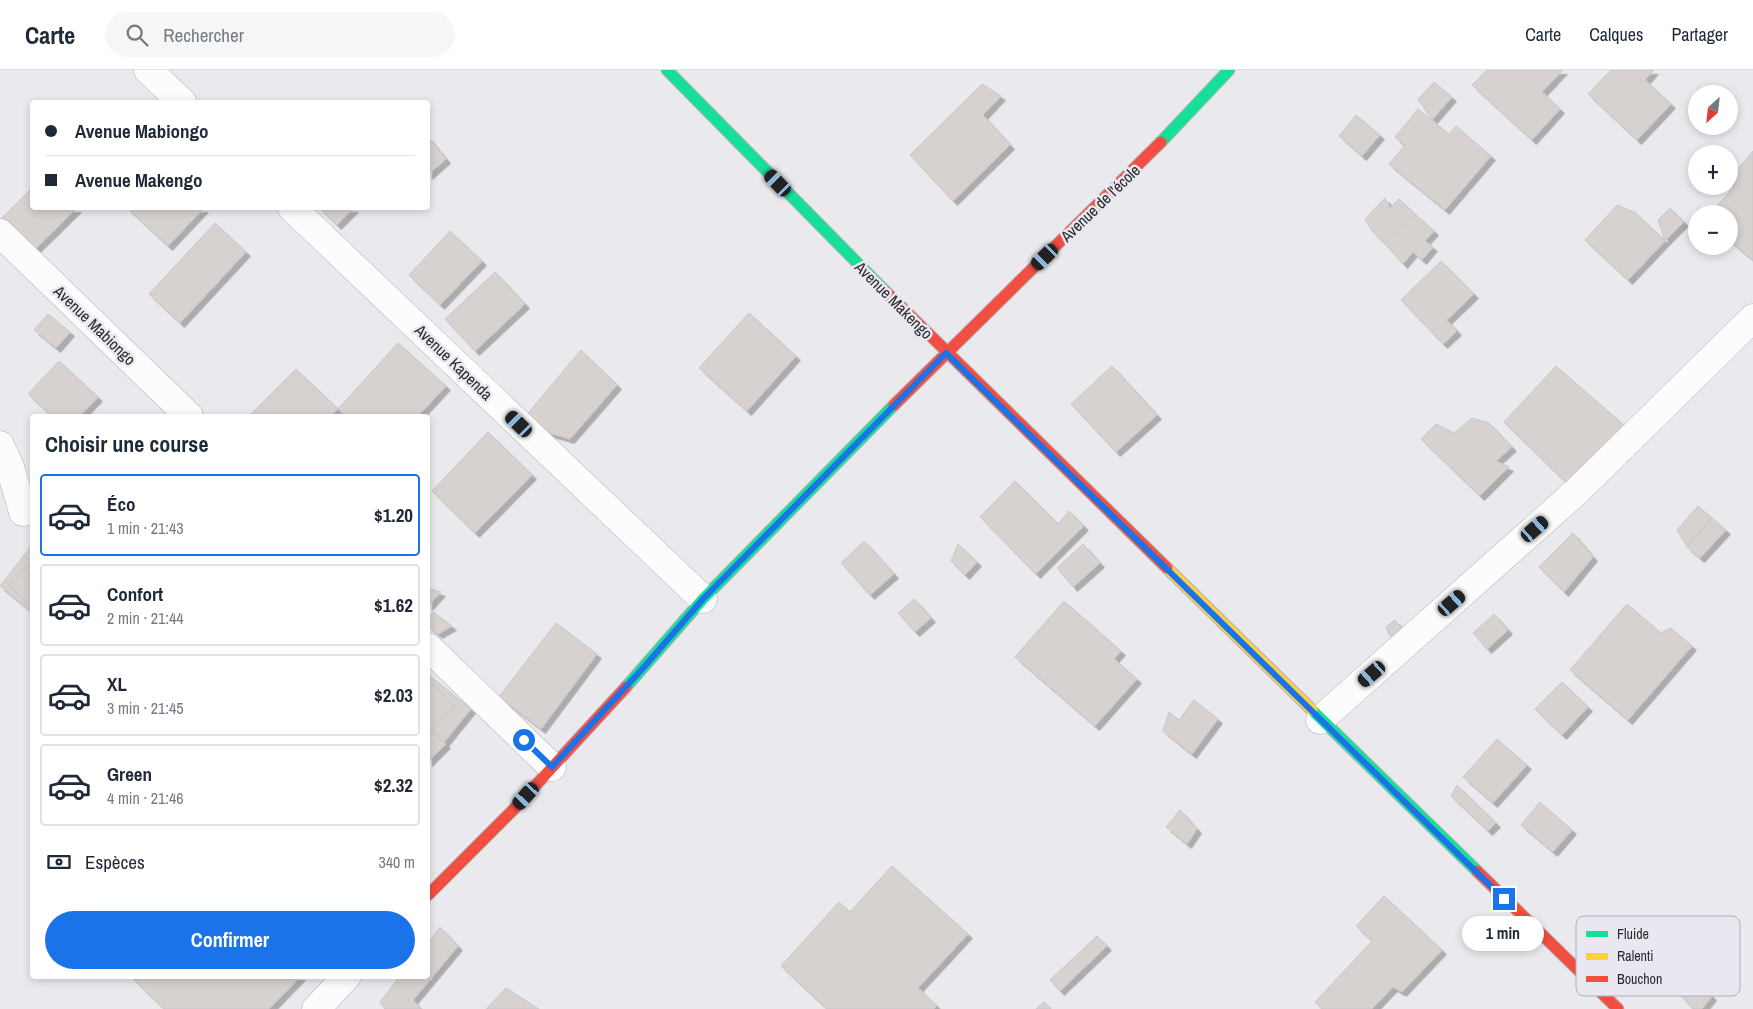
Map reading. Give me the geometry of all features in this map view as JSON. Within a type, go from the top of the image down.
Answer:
[{"type":"street","points":[[148,70],[180,100]]},
{"type":"street","name":"Avenue Makengo","points":[[667,70],[946,353],[1576,968]]},
{"type":"street","name":"Avenue de l'école","points":[[430,893],[513,810],[644,667],[703,599],[946,353],[1130,175],[1229,70]]},
{"type":"street","name":"Avenue Kapenda","points":[[294,210],[703,599]]},
{"type":"street","name":"Avenue Mabiongo","points":[[0,233],[188,414]]},
{"type":"street","points":[[1320,720],[1576,492],[1753,318]]},
{"type":"street","points":[[0,444],[10,467],[24,512]]},
{"type":"street","points":[[430,648],[552,767]]},
{"type":"street","points":[[316,1009],[344,979]]},
{"type":"street","name":"Avenue Makengo","points":[[1605,996],[1618,1009]]},
{"type":"building","points":[[1487,70],[1563,70],[1542,92],[1560,109],[1532,140],[1472,85]]},
{"type":"building","points":[[1611,70],[1654,70],[1645,80],[1671,104],[1637,140],[1588,94]]},
{"type":"building","points":[[1434,82],[1452,97],[1432,120],[1418,99]]},
{"type":"building","points":[[982,84],[1001,96],[983,115],[1010,145],[953,201],[910,155]]},
{"type":"building","points":[[1418,109],[1449,134],[1456,126],[1491,156],[1445,210],[1389,164],[1405,145],[1395,137]]},
{"type":"building","points":[[1356,115],[1380,135],[1362,156],[1339,136]]},
{"type":"building","points":[[430,139],[446,159],[430,173]]},
{"type":"building","points":[[1753,151],[1753,260],[1738,248],[1738,205],[1718,205],[1726,195],[1738,195],[1738,168]]},
{"type":"building","points":[[30,190],[30,210],[75,210],[27,257],[0,230],[0,220]]},
{"type":"building","points":[[1385,198],[1390,208],[1399,199],[1415,214],[1385,244],[1372,231],[1365,219]]},
{"type":"building","points":[[1617,205],[1636,213],[1665,241],[1628,280],[1585,240]]},
{"type":"building","points":[[1670,208],[1684,222],[1665,241],[1665,227],[1658,220]]},
{"type":"building","points":[[1670,208],[1684,222],[1665,241],[1658,220]]},
{"type":"building","points":[[129,210],[202,210],[168,246]]},
{"type":"building","points":[[321,210],[352,210],[337,225]]},
{"type":"building","points":[[1415,214],[1434,231],[1425,241],[1433,247],[1422,260],[1413,252],[1403,264],[1385,244]]},
{"type":"building","points":[[215,223],[246,252],[180,323],[149,294]]},
{"type":"building","points":[[450,231],[482,261],[440,305],[409,275]]},
{"type":"building","points":[[1441,261],[1474,294],[1447,320],[1457,331],[1443,344],[1401,300]]},
{"type":"building","points":[[495,272],[525,304],[475,351],[445,319]]},
{"type":"building","points":[[749,313],[796,356],[747,411],[699,368]]},
{"type":"building","points":[[48,314],[70,332],[56,348],[34,330]]},
{"type":"building","points":[[398,343],[446,386],[420,414],[344,414],[338,409]]},
{"type":"building","points":[[581,350],[617,385],[570,439],[519,424]]},
{"type":"building","points":[[59,361],[98,397],[82,414],[50,414],[28,394]]},
{"type":"building","points":[[1112,366],[1157,415],[1116,452],[1071,404]]},
{"type":"building","points":[[1556,366],[1634,434],[1576,492],[1504,422]]},
{"type":"building","points":[[296,369],[338,409],[333,414],[251,414]]},
{"type":"building","points":[[1472,418],[1489,423],[1512,447],[1496,461],[1509,467],[1480,496],[1421,439],[1436,424],[1454,433]]},
{"type":"building","points":[[488,432],[532,475],[475,533],[432,491]]},
{"type":"building","points":[[1015,481],[1058,524],[1069,511],[1084,526],[1036,574],[980,517]]},
{"type":"building","points":[[1698,506],[1712,518],[1687,547],[1677,530]]},
{"type":"building","points":[[1712,518],[1726,530],[1700,558],[1687,547]]},
{"type":"building","points":[[1573,533],[1593,557],[1564,592],[1539,567]]},
{"type":"building","points":[[864,541],[894,574],[870,595],[841,563]]},
{"type":"building","points":[[958,544],[977,562],[965,575],[951,561]]},
{"type":"building","points":[[1083,544],[1100,563],[1073,587],[1057,568]]},
{"type":"building","points":[[30,548],[30,610],[0,586]]},
{"type":"building","points":[[30,564],[30,606],[9,585]]},
{"type":"building","points":[[430,589],[441,592],[430,604]]},
{"type":"building","points":[[914,599],[931,618],[915,632],[898,613]]},
{"type":"building","points":[[1064,601],[1121,651],[1114,659],[1137,679],[1095,726],[1015,657]]},
{"type":"building","points":[[1627,604],[1661,633],[1671,628],[1692,646],[1628,720],[1570,670]]},
{"type":"building","points":[[433,612],[452,626],[438,634],[430,628],[430,617]]},
{"type":"building","points":[[1494,614],[1508,630],[1487,649],[1473,633]]},
{"type":"building","points":[[1395,620],[1410,640],[1389,635],[1386,627]]},
{"type":"building","points":[[556,623],[597,654],[541,729],[499,697]]},
{"type":"building","points":[[430,676],[471,709],[430,760]]},
{"type":"building","points":[[430,682],[455,706],[431,730],[446,744],[430,760]]},
{"type":"building","points":[[1562,682],[1588,707],[1562,735],[1535,709]]},
{"type":"building","points":[[1194,700],[1218,719],[1192,754],[1163,731],[1169,712],[1179,720]]},
{"type":"building","points":[[1497,739],[1527,765],[1493,803],[1463,777]]},
{"type":"building","points":[[1457,785],[1496,823],[1488,831],[1451,796]]},
{"type":"building","points":[[1540,802],[1572,830],[1553,852],[1521,825]]},
{"type":"building","points":[[1180,810],[1197,829],[1187,844],[1166,827]]},
{"type":"building","points":[[892,866],[968,934],[918,988],[937,1006],[934,1009],[827,1009],[781,966],[839,902],[850,912]]},
{"type":"building","points":[[1384,896],[1442,950],[1402,992],[1393,987],[1372,1009],[1322,1009],[1315,1002],[1372,941],[1356,926]]},
{"type":"building","points":[[440,927],[458,946],[413,1000],[421,1009],[385,1009],[380,1002],[398,979],[430,979],[430,940]]},
{"type":"building","points":[[1097,936],[1107,946],[1060,991],[1050,980]]},
{"type":"building","points":[[133,979],[298,979],[269,1009],[164,1009]]},
{"type":"building","points":[[506,988],[539,1009],[486,1009]]},
{"type":"building","points":[[1681,996],[1712,996],[1702,1009],[1693,1009]]},
{"type":"building","points":[[1044,1002],[1051,1009],[1036,1009]]},
{"type":"traffic: fast","points":[[667,70],[886,292]]},
{"type":"traffic: fast","points":[[1161,142],[1229,70]]},
{"type":"traffic: fast","points":[[626,687],[703,599],[894,405]]},
{"type":"traffic: fast","points":[[1312,710],[1477,871]]},
{"type":"traffic: slow","points":[[1167,568],[1312,710]]},
{"type":"traffic: jam","points":[[894,405],[1161,142]]},
{"type":"traffic: jam","points":[[886,292],[1167,568]]},
{"type":"traffic: jam","points":[[430,893],[513,810],[626,687]]},
{"type":"traffic: jam","points":[[1477,871],[1576,968]]},
{"type":"traffic: jam","points":[[1605,996],[1618,1009]]},
{"type":"route","points":[[524,740],[552,767],[644,667],[703,599],[756,548],[844,455],[946,353],[1504,899]]}]
